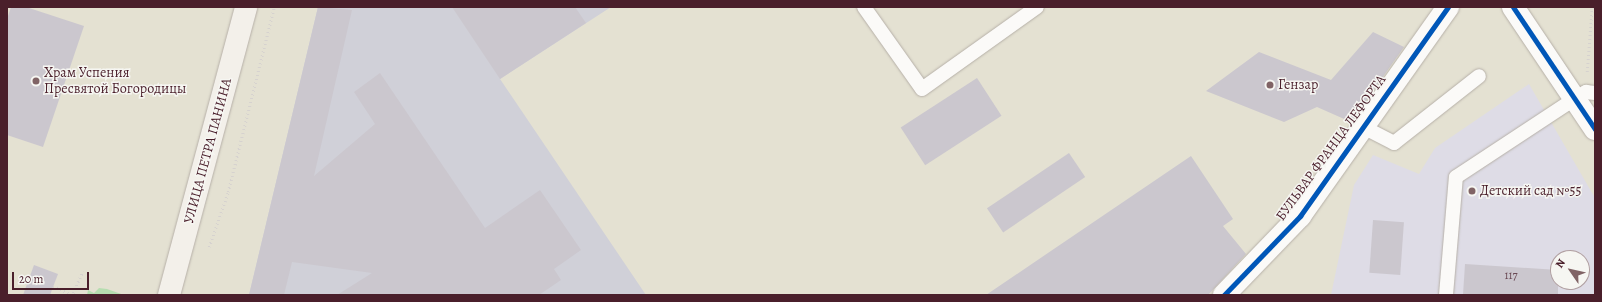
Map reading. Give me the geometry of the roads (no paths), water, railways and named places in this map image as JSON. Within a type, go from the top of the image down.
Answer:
[{"type":"main road","name":"УЛИЦА ПЕТРА ПАНИНА","points":[[169,295],[246,7]]},
{"type":"street","name":"БУЛЬВАР ФРАНЦА ЛЕФОРТА","points":[[1224,295],[1300,216],[1448,7]]},
{"type":"street","points":[[1513,7],[1586,95],[1595,129]]},
{"type":"lane","points":[[864,7],[922,89],[1037,7]]},
{"type":"lane","points":[[1363,127],[1394,143],[1479,76]]},
{"type":"lane","points":[[1446,295],[1456,177],[1586,95]]},
{"type":"place","name":"Храм Успения Пресвятой Богородицы","points":[[36,81]]},
{"type":"place","name":"Гензар","points":[[1270,85]]},
{"type":"place","name":"Детский сад №55","points":[[1472,191]]}]
